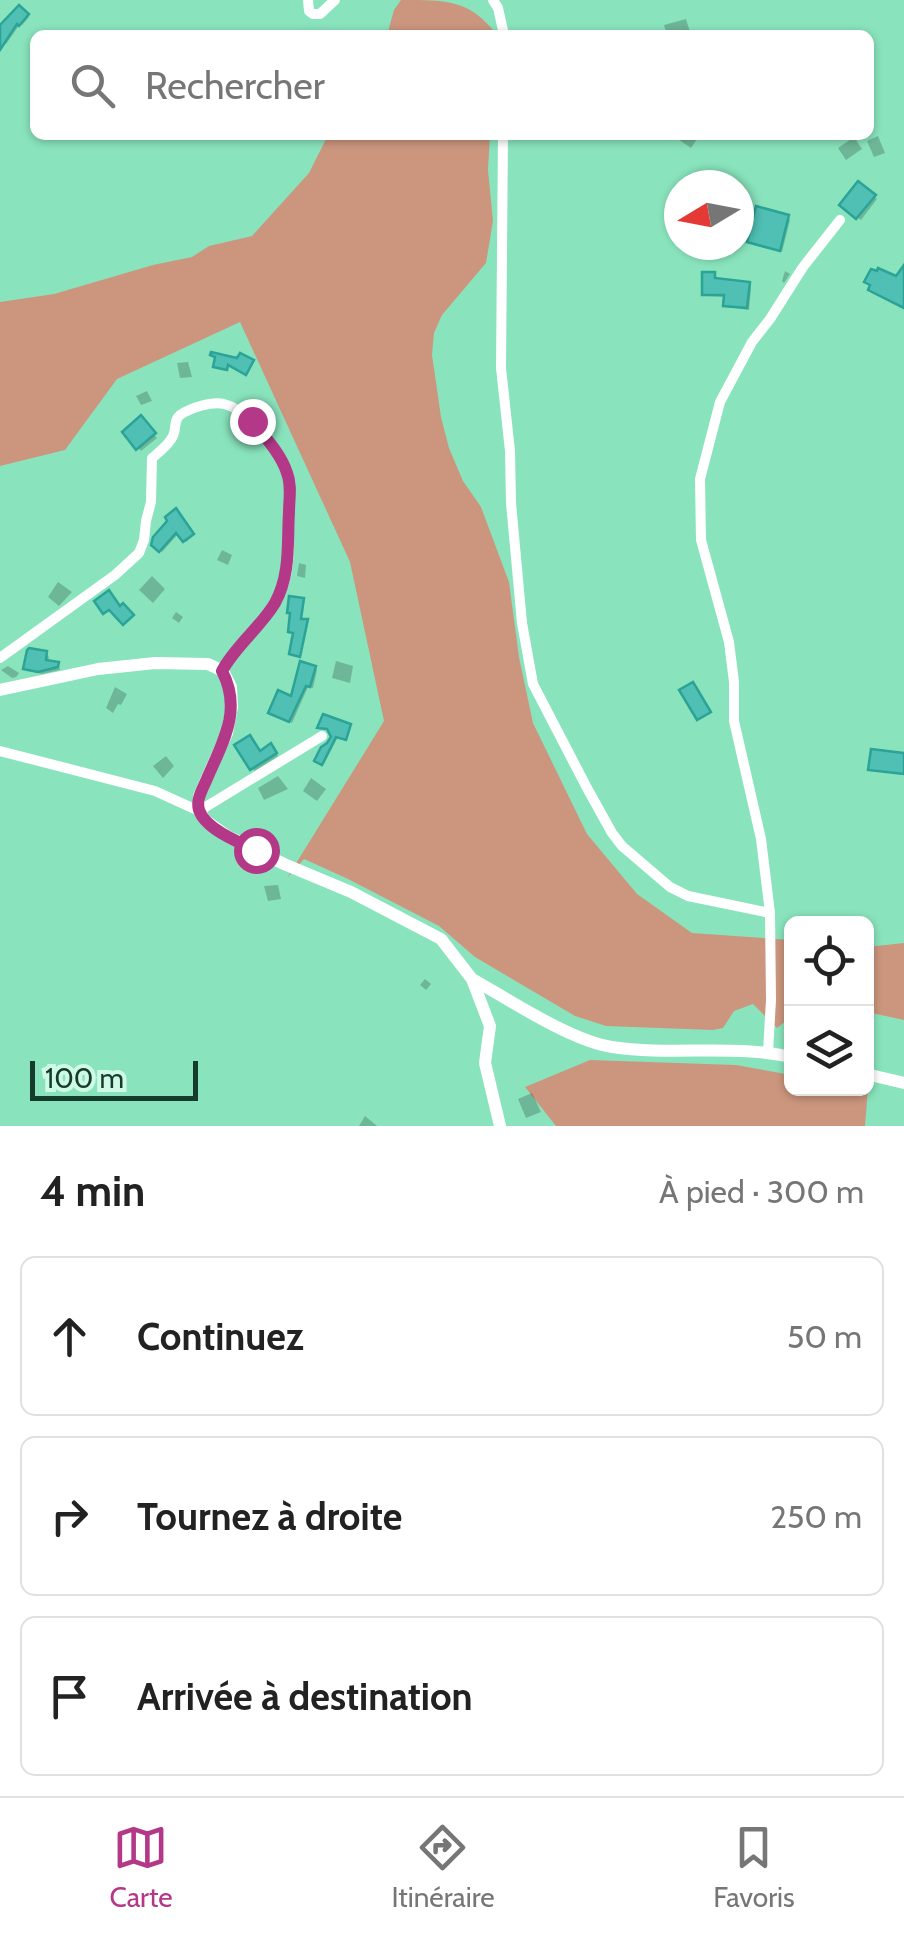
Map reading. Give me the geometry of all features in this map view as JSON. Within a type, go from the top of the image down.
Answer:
[{"type":"street","points":[[308,0],[309,10],[320,14],[335,0]]},
{"type":"street","points":[[494,0],[503,30]]},
{"type":"street","points":[[502,140],[501,368],[522,623],[533,684],[622,846],[670,887],[688,896],[770,912]]},
{"type":"street","points":[[768,1052],[770,912],[761,839],[734,721],[730,642],[701,540],[700,479],[720,402],[752,342],[803,266],[840,220]]},
{"type":"street","points":[[0,658],[115,575],[139,552],[152,502],[152,458],[172,439],[176,420],[182,414],[223,403],[252,421],[270,444],[287,472],[290,489],[288,562],[283,585],[266,616],[230,656],[222,671]]},
{"type":"street","points":[[0,690],[98,669],[154,663],[208,664],[222,671],[231,687],[232,707],[227,733],[199,796],[206,822],[227,836],[351,892],[441,940],[472,979],[490,1026],[485,1064],[500,1126]]},
{"type":"street","points":[[200,811],[322,736]]},
{"type":"street","points":[[0,751],[155,791],[200,811]]},
{"type":"street","points":[[472,979],[576,1036],[610,1047],[784,1055]]},
{"type":"street","points":[[874,1076],[904,1083]]},
{"type":"shaded area","points":[[401,0],[457,4],[493,30],[388,30]]},
{"type":"shaded area","points":[[326,140],[490,140],[493,221],[486,263],[442,315],[434,333],[432,355],[449,448],[463,481],[481,507],[509,582],[533,723],[587,834],[637,894],[692,933],[784,940],[784,1022],[777,1028],[753,1004],[734,1011],[723,1028],[713,1030],[606,1026],[575,1016],[475,957],[439,926],[348,879],[304,859],[287,878],[384,721],[350,562],[240,322],[117,379],[65,450],[0,466],[0,302],[54,294],[192,257],[209,246],[252,236],[309,173]]},
{"type":"shaded area","points":[[904,943],[904,1020],[874,1014],[874,946]]},
{"type":"shaded area","points":[[590,1060],[736,1065],[784,1074],[784,1096],[867,1096],[865,1126],[556,1126],[525,1087]]},
{"type":"building","points":[[19,5],[29,14],[17,24],[0,50],[0,25]]},
{"type":"building","points":[[858,181],[876,195],[856,219],[839,205]]},
{"type":"building","points":[[756,206],[789,215],[780,251],[754,244]]},
{"type":"building","points":[[904,265],[904,308],[868,290],[870,285],[864,282],[871,269],[896,276]]},
{"type":"building","points":[[702,272],[715,272],[715,278],[750,282],[747,308],[723,306],[724,295],[702,295]]},
{"type":"building","points":[[211,352],[237,358],[240,353],[254,360],[246,375],[228,365],[227,370],[213,367],[215,357]]},
{"type":"building","points":[[141,415],[156,433],[136,450],[122,432]]},
{"type":"building","points":[[176,508],[194,534],[183,542],[176,533],[159,552],[151,545],[153,537],[167,521],[165,517]]},
{"type":"building","points":[[109,590],[120,606],[123,603],[134,615],[123,625],[109,610],[103,614],[94,601]]},
{"type":"building","points":[[289,596],[304,598],[301,619],[308,619],[300,657],[289,654],[293,633],[288,632]]},
{"type":"building","points":[[29,648],[47,651],[46,660],[59,662],[58,667],[38,672],[23,669]]},
{"type":"building","points":[[300,661],[316,666],[310,687],[306,686],[289,722],[268,713],[278,690],[291,696]]},
{"type":"building","points":[[693,682],[711,712],[697,720],[679,690]]},
{"type":"building","points":[[323,714],[351,724],[346,740],[336,737],[322,765],[314,761],[331,737],[327,729],[317,728]]},
{"type":"building","points":[[250,735],[260,751],[271,743],[277,753],[250,770],[234,745]]},
{"type":"building","points":[[871,749],[904,753],[904,774],[868,770]]},
{"type":"route","points":[[252,421],[287,472],[288,562],[276,601],[222,671],[231,687],[232,707],[227,733],[199,796],[206,822],[256,850]]}]
